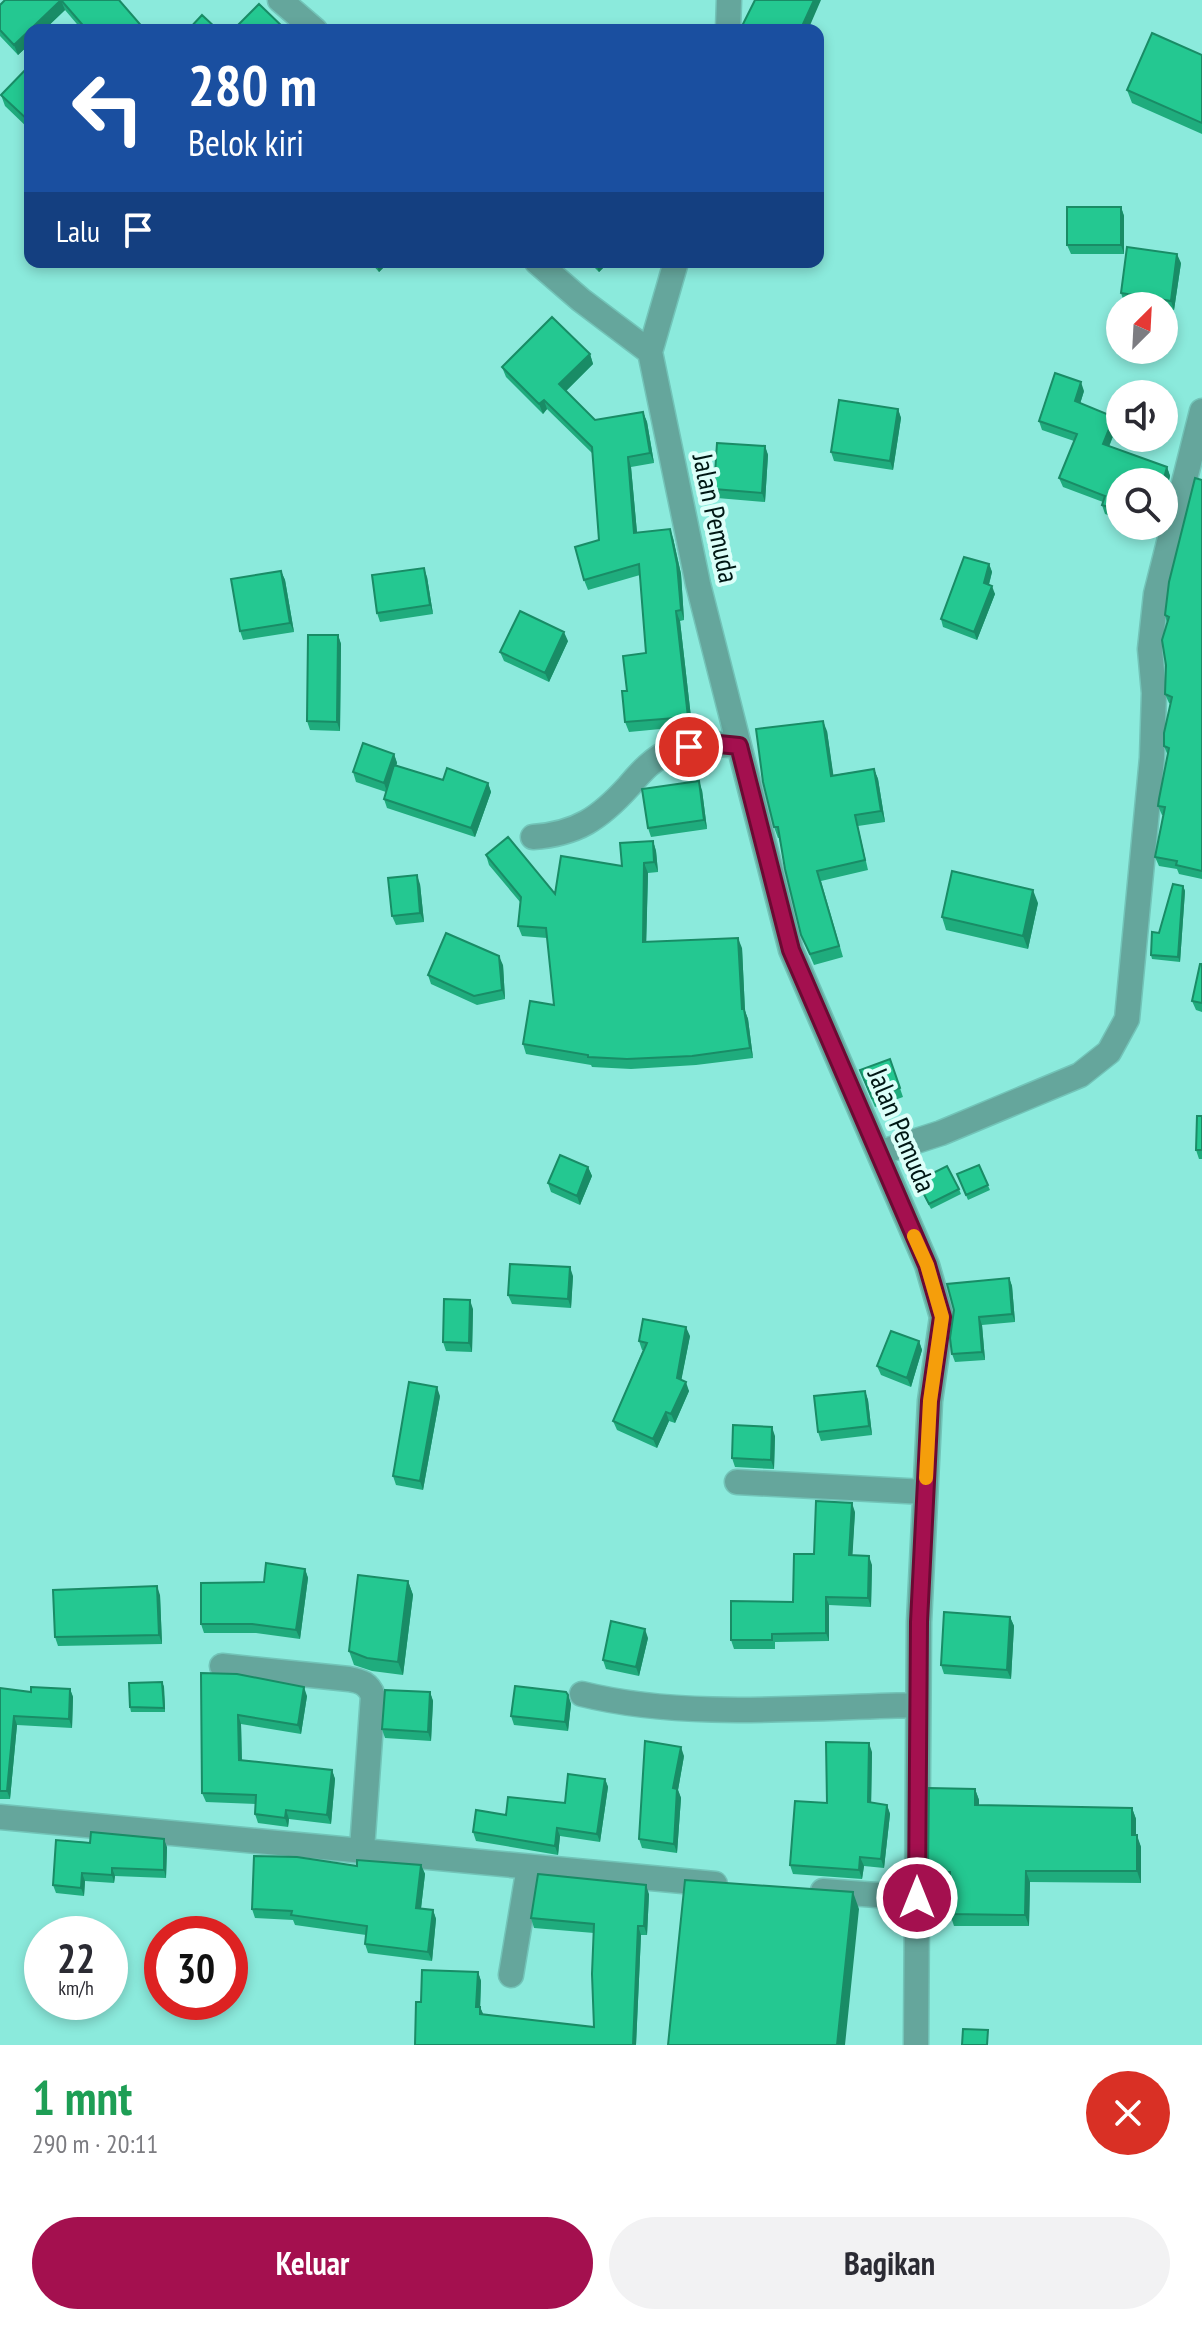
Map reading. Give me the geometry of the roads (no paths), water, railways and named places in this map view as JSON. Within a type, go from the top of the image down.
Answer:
[{"type":"street","points":[[280,0],[308,24]]},
{"type":"street","points":[[728,24],[729,0]]},
{"type":"street","points":[[544,268],[650,352]]},
{"type":"street","name":"Jalan Pemuda","points":[[674,268],[650,352],[698,584],[791,950],[927,1265],[942,1317],[930,1401],[919,1622],[916,2045]]},
{"type":"street","points":[[879,1153],[941,1133],[1080,1075],[1109,1052],[1127,1019],[1152,758],[1154,693],[1150,649],[1156,594],[1202,411]]},
{"type":"street","points":[[533,837],[558,835],[587,824],[616,800],[644,768],[670,751],[709,743],[739,746]]},
{"type":"street","points":[[737,1482],[925,1492]]},
{"type":"street","points":[[222,1666],[349,1679],[360,1681],[370,1688],[373,1696],[362,1849]]},
{"type":"street","points":[[582,1694],[649,1706],[729,1709],[918,1705]]},
{"type":"street","points":[[0,1817],[735,1886]]},
{"type":"street","points":[[511,1975],[529,1867]]},
{"type":"street","points":[[795,1890],[917,1898]]}]
